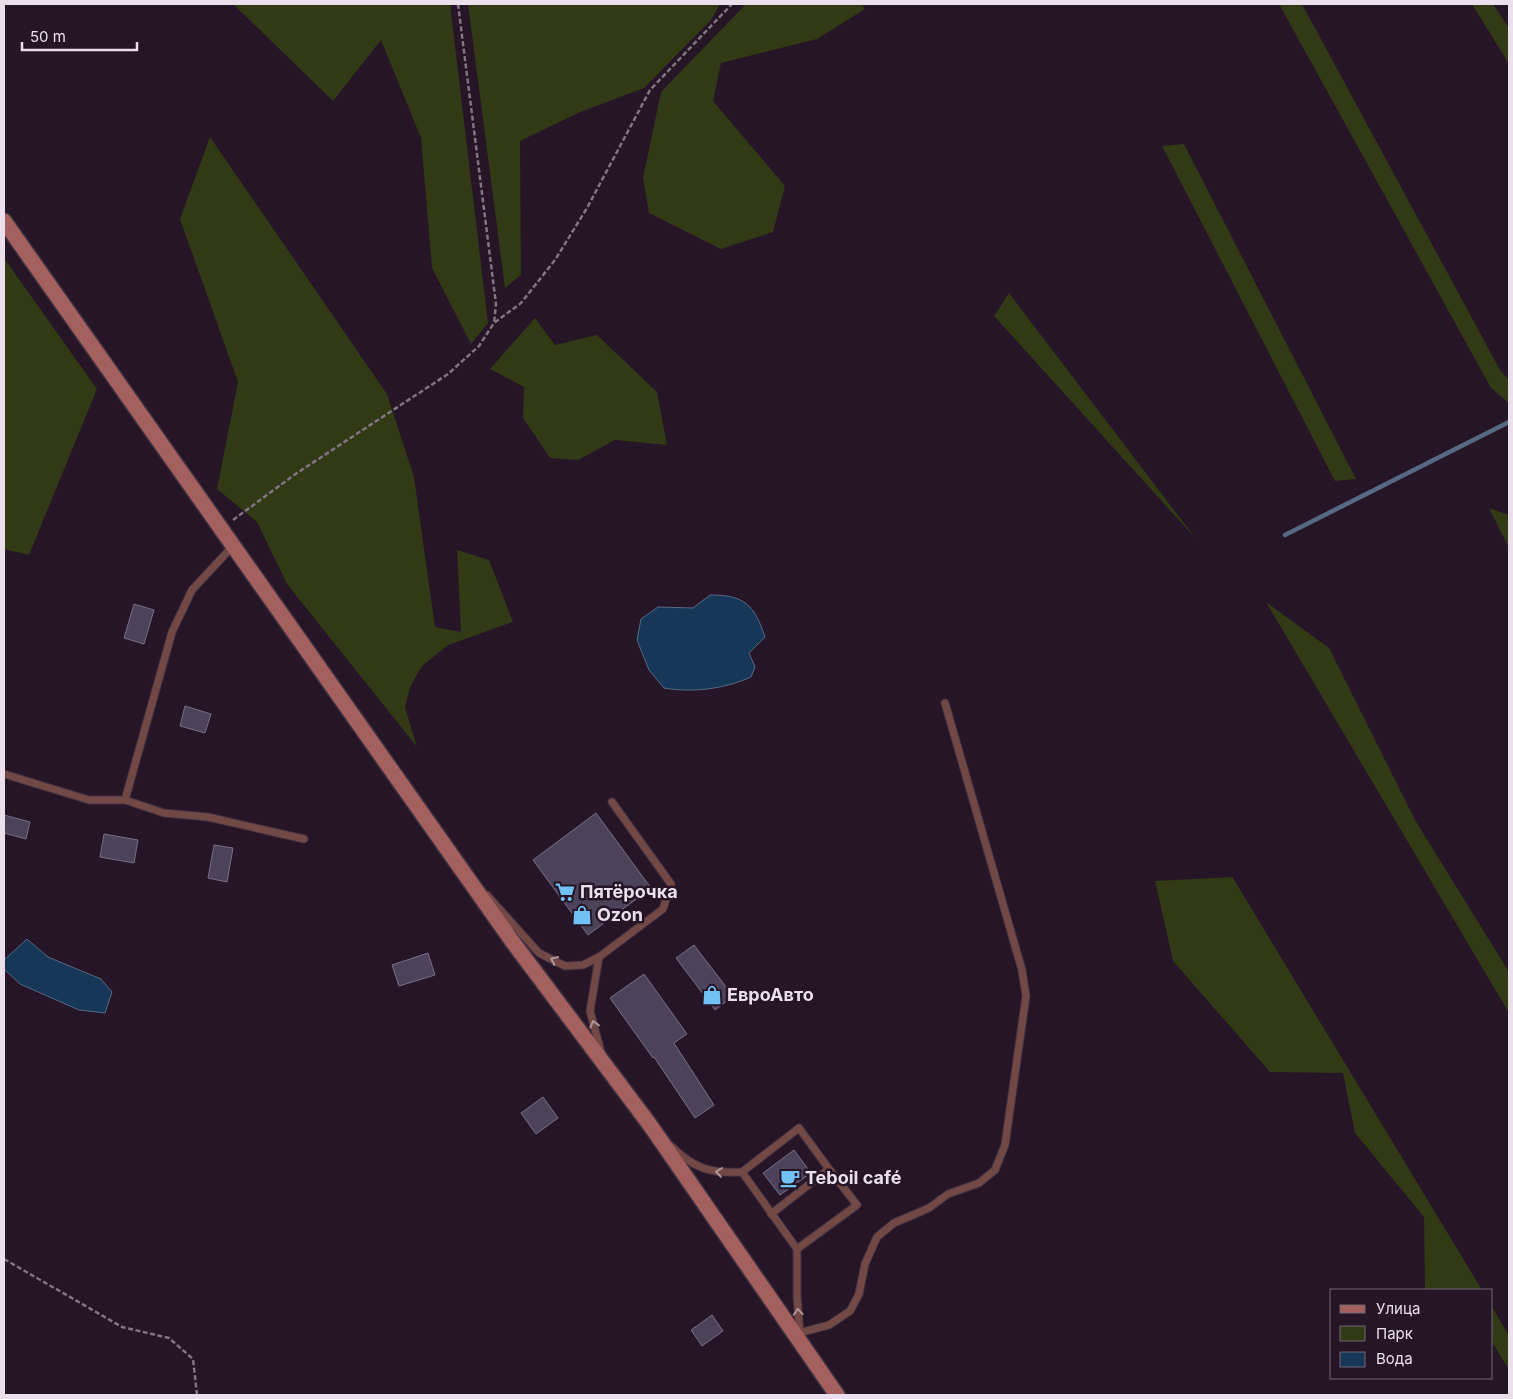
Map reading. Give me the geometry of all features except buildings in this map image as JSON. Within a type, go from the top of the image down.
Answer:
[{"type":"main road","points":[[4,221],[220,530],[512,941],[650,1125],[837,1395]]},
{"type":"lane","points":[[125,800],[172,632],[192,590],[232,547]]},
{"type":"lane","points":[[799,1333],[829,1326],[850,1311],[859,1294],[866,1264],[877,1237],[894,1223],[929,1208],[948,1194],[979,1183],[995,1170],[1005,1145],[1026,996],[1022,970],[945,703]]},
{"type":"lane","points":[[4,774],[89,800],[125,800],[164,813],[208,817],[304,839]]},
{"type":"lane","points":[[444,845],[539,953],[565,966],[583,965],[600,957],[663,909],[671,884],[612,802]]},
{"type":"lane","points":[[600,957],[590,1011],[600,1049],[620,1084]]},
{"type":"lane","points":[[650,1125],[676,1151],[696,1166],[720,1173],[742,1172],[799,1128],[857,1205],[796,1249]]},
{"type":"lane","points":[[770,1214],[829,1168]]},
{"type":"lane","points":[[742,1172],[796,1249],[799,1333],[811,1358]]},
{"type":"path","points":[[458,4],[496,304],[494,323]]},
{"type":"path","points":[[220,530],[294,474],[448,374],[479,346],[494,323],[522,303],[556,260],[587,208],[650,90],[732,4]]},
{"type":"path","points":[[4,1259],[122,1326],[169,1338],[193,1359],[197,1395]]},
{"type":"green space","points":[[233,4],[450,4],[488,323],[471,344],[432,268],[421,138],[381,40],[333,101]]},
{"type":"green space","points":[[468,4],[720,4],[711,20],[644,88],[578,113],[520,141],[521,275],[505,288]]},
{"type":"green space","points":[[746,4],[862,4],[865,9],[817,39],[721,63],[713,101],[785,186],[773,232],[721,249],[649,213],[643,178],[661,92]]},
{"type":"green space","points":[[1279,4],[1302,4],[1500,370],[1509,380],[1509,403],[1491,388]]},
{"type":"green space","points":[[1472,4],[1493,4],[1509,28],[1509,64]]},
{"type":"green space","points":[[210,137],[387,394],[414,477],[435,627],[461,632],[457,550],[489,560],[513,622],[448,645],[422,666],[411,685],[405,707],[417,747],[287,584],[257,522],[217,489],[238,382],[180,219]]},
{"type":"green space","points":[[1184,144],[1356,479],[1335,481],[1162,146]]},
{"type":"green space","points":[[4,258],[97,389],[29,555],[4,549]]},
{"type":"green space","points":[[1009,293],[1196,539],[994,316]]},
{"type":"green space","points":[[535,318],[555,345],[597,335],[657,392],[667,445],[615,440],[578,460],[550,458],[523,418],[524,387],[490,369]]},
{"type":"green space","points":[[1489,508],[1509,515],[1509,548]]},
{"type":"green space","points":[[1266,602],[1329,648],[1415,820],[1509,972],[1509,1013]]},
{"type":"green space","points":[[1233,877],[1481,1289],[1425,1289],[1424,1217],[1355,1133],[1343,1073],[1270,1072],[1173,961],[1155,881]]},
{"type":"green space","points":[[1493,1309],[1509,1336],[1509,1370],[1493,1344]]},
{"type":"water","points":[[710,595],[722,595],[739,600],[752,609],[757,617],[765,637],[749,653],[755,667],[751,677],[708,689],[664,688],[649,670],[637,640],[641,619],[658,607],[693,608]]},
{"type":"water","points":[[27,939],[48,957],[101,979],[112,992],[105,1013],[79,1010],[20,984],[4,969],[4,960]]},
{"type":"waterway","points":[[1285,535],[1509,422]]},
{"type":"place","name":"Пятёрочка","points":[[565,892]]},
{"type":"place","name":"Ozon","points":[[582,915]]},
{"type":"place","name":"ЕвроАвто","points":[[712,995]]},
{"type":"place","name":"Teboil café","points":[[790,1178]]}]
